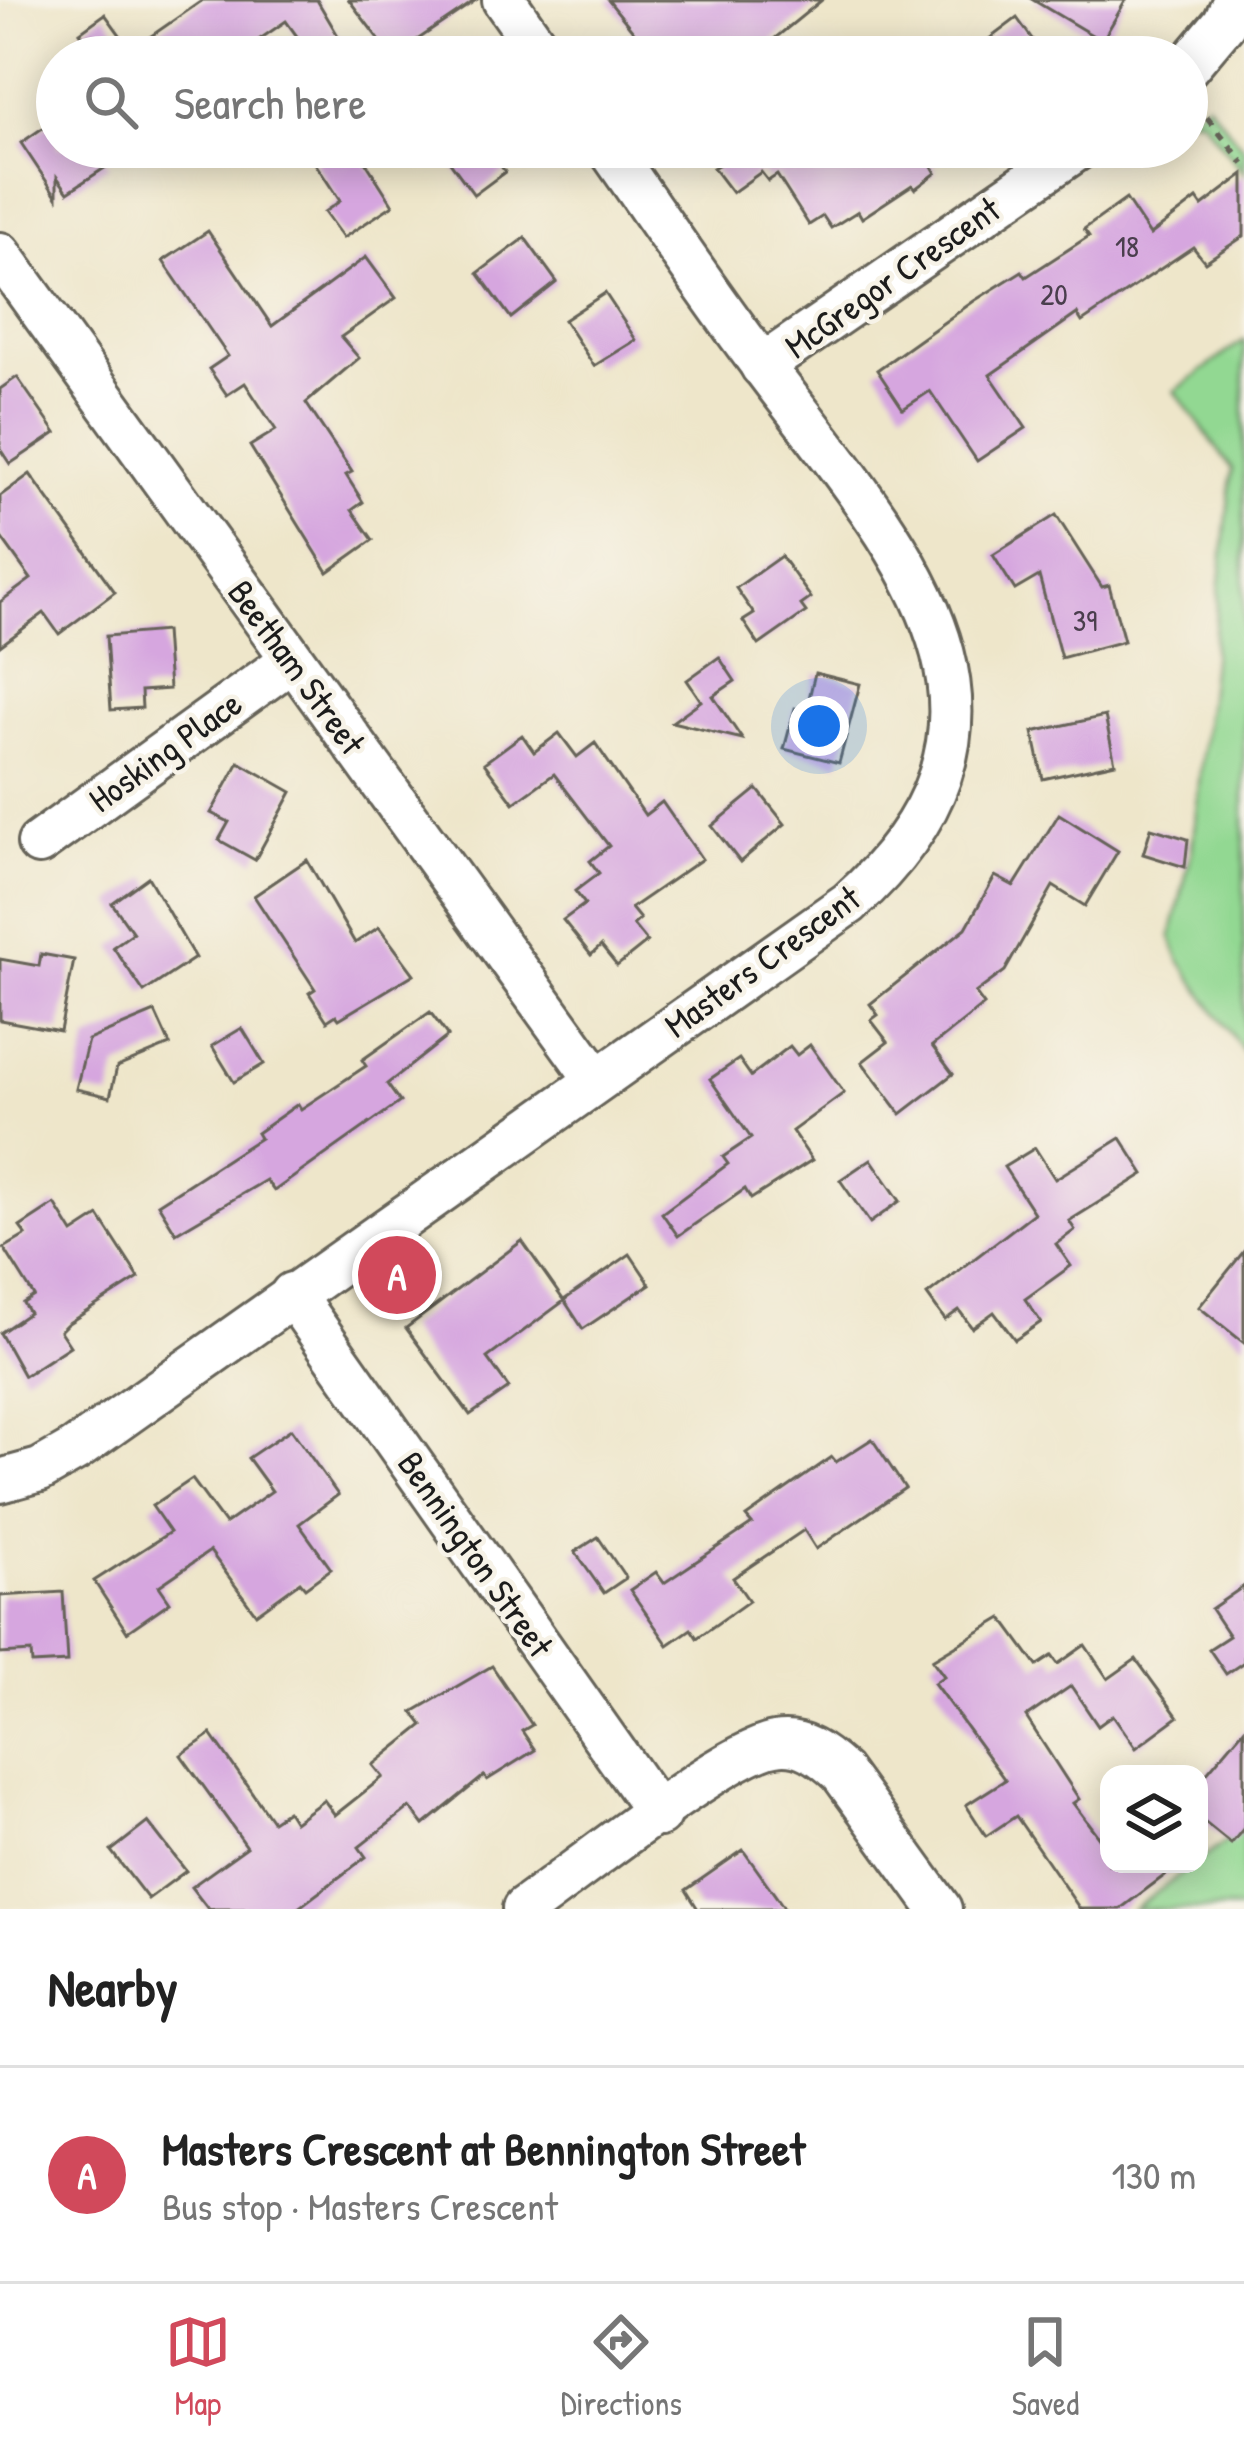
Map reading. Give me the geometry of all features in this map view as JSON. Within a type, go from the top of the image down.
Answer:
[{"type":"street","points":[[504,0],[529,36]]},
{"type":"street","points":[[1208,42],[1235,0]]},
{"type":"street","name":"Masters Crescent","points":[[0,1481],[40,1470],[75,1450],[849,903],[882,873],[909,838],[933,792],[948,741],[950,689],[941,636],[918,582],[854,485],[762,366],[623,168]]},
{"type":"street","name":"McGregor Crescent","points":[[762,366],[1050,168]]},
{"type":"street","name":"Beetham Street","points":[[0,254],[596,1079]]},
{"type":"street","name":"Hosking Place","points":[[39,843],[292,660]]},
{"type":"street","name":"Bennington Street","points":[[292,1294],[658,1815]]},
{"type":"street","points":[[524,1909],[755,1749],[779,1743],[802,1745],[841,1772],[940,1909]]},
{"type":"path","points":[[1208,118],[1244,164]]},
{"type":"green space","points":[[1208,103],[1244,149],[1244,173],[1208,128]]},
{"type":"green space","points":[[1244,340],[1244,1053],[1179,959],[1171,937],[1192,850],[1232,469],[1175,391]]},
{"type":"green space","points":[[1244,1828],[1244,1909],[1134,1909],[1183,1873],[1208,1873],[1208,1855]]},
{"type":"building","points":[[203,0],[317,0],[338,36],[297,36],[286,21],[264,36],[151,36]]},
{"type":"building","points":[[349,0],[476,0],[423,36],[376,36]]},
{"type":"building","points":[[608,0],[822,0],[778,36],[637,36]]},
{"type":"building","points":[[1033,0],[1126,0],[1105,36],[1094,36]]},
{"type":"building","points":[[105,14],[121,36],[83,36],[80,32]]},
{"type":"building","points":[[1017,18],[1030,36],[993,36]]},
{"type":"building","points":[[36,133],[36,166],[21,143]]},
{"type":"building","points":[[38,168],[104,168],[68,192],[57,177],[57,197]]},
{"type":"building","points":[[318,168],[369,168],[393,205],[343,238],[324,212],[340,201]]},
{"type":"building","points":[[454,168],[502,168],[505,172],[474,195]]},
{"type":"building","points":[[713,168],[933,168],[936,173],[862,218],[858,211],[831,228],[823,216],[809,225],[777,175],[768,181],[761,172],[732,193]]},
{"type":"building","points":[[1244,174],[1244,236],[1205,262],[1193,247],[1082,322],[1077,314],[990,375],[1026,428],[977,461],[930,391],[903,409],[877,370],[974,301],[1022,271],[1026,277],[1089,236],[1084,229],[1126,199],[1150,235],[1197,199],[1202,206]]},
{"type":"building","points":[[208,231],[272,326],[366,257],[396,298],[341,337],[359,358],[306,403],[352,472],[346,475],[363,502],[352,510],[373,540],[328,572],[250,446],[276,430],[245,383],[227,395],[209,369],[228,356],[163,261]]},
{"type":"building","points":[[525,238],[557,282],[511,318],[478,273]]},
{"type":"building","points":[[605,293],[636,340],[594,366],[564,320]]},
{"type":"building","points":[[17,377],[56,433],[10,464],[0,449],[0,389]]},
{"type":"building","points":[[30,474],[115,592],[59,634],[44,613],[0,646],[0,602],[31,579],[0,536],[0,496]]},
{"type":"building","points":[[1056,515],[1102,587],[1109,585],[1124,641],[1061,658],[1039,576],[1015,590],[993,555]]},
{"type":"building","points":[[781,556],[811,598],[801,605],[806,612],[759,645],[743,621],[754,614],[736,588]]},
{"type":"building","points":[[165,631],[169,689],[141,691],[142,708],[111,710],[106,636]]},
{"type":"building","points":[[719,657],[735,681],[713,696],[742,739],[672,722],[701,701],[687,680]]},
{"type":"building","points":[[815,673],[860,684],[839,763],[784,749],[795,708],[806,711]]},
{"type":"building","points":[[1105,716],[1115,763],[1043,779],[1033,732]]},
{"type":"building","points":[[559,733],[577,757],[595,743],[645,815],[662,802],[702,859],[631,908],[640,919],[633,925],[647,942],[617,966],[601,946],[591,955],[563,920],[585,904],[575,891],[599,873],[590,861],[609,846],[554,774],[514,803],[484,763],[522,735],[534,752]]},
{"type":"building","points":[[239,762],[292,792],[255,860],[219,840],[229,822],[211,813]]},
{"type":"building","points":[[757,789],[785,824],[740,862],[712,826]]},
{"type":"building","points":[[1059,814],[1118,851],[1085,906],[1053,886],[1005,971],[975,993],[984,1005],[932,1046],[953,1074],[901,1114],[862,1062],[888,1042],[871,1020],[878,1015],[870,1004],[966,928],[995,876],[1014,886]]},
{"type":"building","points":[[1151,828],[1188,839],[1185,867],[1143,854]]},
{"type":"building","points":[[307,860],[355,943],[379,927],[414,974],[339,1019],[336,1015],[327,1021],[309,993],[315,989],[254,896]]},
{"type":"building","points":[[148,877],[195,958],[144,992],[113,947],[133,933],[112,903]]},
{"type":"building","points":[[41,954],[74,960],[60,1031],[0,1020],[0,959],[39,966]]},
{"type":"building","points":[[155,1012],[170,1045],[117,1067],[110,1097],[76,1089],[88,1040]]},
{"type":"building","points":[[430,1012],[448,1036],[387,1084],[400,1102],[274,1191],[266,1180],[176,1233],[158,1204],[260,1138],[257,1133],[298,1104],[301,1109],[366,1066],[362,1060]]},
{"type":"building","points":[[242,1028],[264,1064],[234,1082],[212,1046]]},
{"type":"building","points":[[810,1045],[844,1093],[792,1131],[812,1160],[751,1199],[745,1189],[678,1236],[662,1213],[728,1164],[723,1157],[751,1138],[710,1079],[739,1059],[751,1076],[790,1046],[797,1055]]},
{"type":"building","points":[[1121,1138],[1144,1174],[1069,1221],[1075,1230],[1056,1244],[1071,1266],[1025,1299],[1041,1322],[1015,1340],[994,1312],[972,1328],[959,1310],[945,1320],[927,1295],[1034,1213],[1004,1167],[1035,1148],[1055,1179]]},
{"type":"building","points":[[871,1159],[900,1201],[870,1223],[840,1180]]},
{"type":"building","points":[[55,1204],[73,1233],[99,1216],[139,1278],[67,1324],[60,1331],[70,1346],[24,1376],[0,1333],[29,1313],[23,1303],[34,1296],[4,1248],[26,1235],[20,1227]]},
{"type":"building","points":[[522,1241],[564,1301],[487,1358],[509,1388],[470,1415],[406,1328]]},
{"type":"building","points":[[1244,1251],[1244,1343],[1199,1307]]},
{"type":"building","points":[[630,1254],[650,1284],[583,1329],[564,1300]]},
{"type":"building","points":[[291,1429],[338,1495],[299,1524],[331,1569],[305,1588],[300,1582],[256,1614],[210,1551],[159,1586],[170,1602],[127,1632],[94,1581],[170,1532],[152,1506],[192,1479],[225,1524],[272,1491],[248,1458]]},
{"type":"building","points":[[872,1439],[905,1488],[816,1549],[804,1530],[733,1578],[749,1601],[697,1638],[691,1629],[668,1645],[630,1590],[656,1572],[664,1583],[752,1524],[746,1517],[832,1457],[836,1462]]},
{"type":"building","points":[[598,1537],[626,1578],[604,1593],[575,1552]]},
{"type":"building","points":[[1244,1586],[1244,1662],[1226,1674],[1209,1649],[1229,1636],[1211,1609]]},
{"type":"building","points":[[63,1592],[67,1662],[32,1664],[31,1652],[0,1654],[0,1596]]},
{"type":"building","points":[[1002,1618],[1037,1666],[1052,1656],[1058,1664],[1085,1645],[1108,1679],[1136,1659],[1178,1717],[1136,1748],[1113,1715],[1098,1726],[1071,1686],[1026,1717],[1079,1799],[1073,1803],[1100,1839],[1100,1873],[1168,1873],[1120,1909],[1080,1909],[1016,1816],[986,1836],[966,1805],[1005,1780],[934,1683],[944,1676],[932,1660]]},
{"type":"building","points":[[492,1666],[532,1725],[522,1731],[535,1750],[487,1780],[484,1776],[424,1825],[410,1807],[359,1847],[366,1857],[297,1909],[208,1909],[191,1887],[247,1847],[181,1755],[211,1734],[272,1821],[287,1811],[294,1822],[324,1800],[335,1815],[383,1777],[373,1765],[423,1725],[413,1712]]},
{"type":"building","points":[[1244,1729],[1244,1828],[1231,1844],[1208,1825],[1208,1771]]},
{"type":"building","points":[[148,1822],[186,1871],[148,1899],[111,1851]]},
{"type":"building","points":[[743,1850],[785,1909],[698,1909],[686,1890]]},
{"type":"place","name":"Masters Crescent at Bennington Street","points":[[397,1275]]}]
